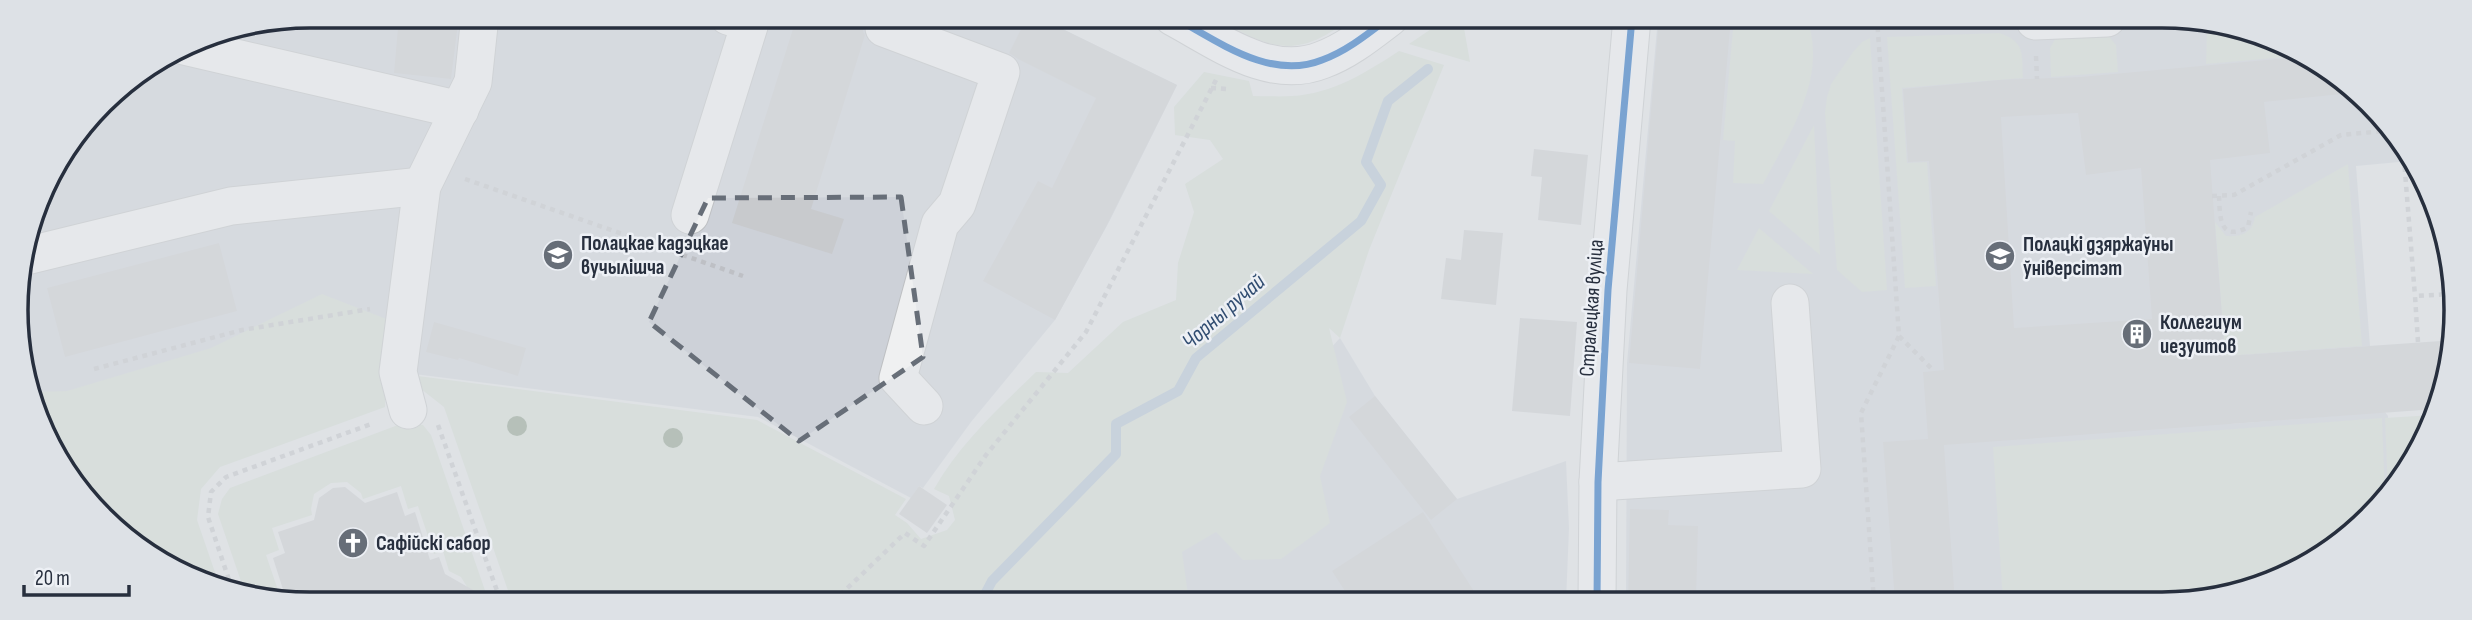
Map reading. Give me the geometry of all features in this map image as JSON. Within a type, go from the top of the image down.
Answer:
[{"type":"street","points":[[408,410],[398,372],[426,177],[473,82],[479,28]]},
{"type":"street","points":[[690,215],[748,28]]},
{"type":"street","points":[[884,28],[1001,72],[957,204],[940,224],[898,378],[924,406]]},
{"type":"street","points":[[1194,28],[1261,63],[1292,68],[1321,61],[1350,46],[1375,28]]},
{"type":"street","name":"Стралецкая вуліца","points":[[1597,592],[1598,481],[1608,290],[1631,28]]},
{"type":"street","points":[[199,50],[460,110]]},
{"type":"street","points":[[33,254],[231,206],[426,177]]},
{"type":"street","points":[[1598,481],[1802,468],[1790,303]]},
{"type":"path","points":[[1873,592],[1861,413],[1899,336],[1877,28]]},
{"type":"path","points":[[843,592],[905,533],[924,547],[986,455],[1086,332],[1233,49]]},
{"type":"path","points":[[2251,212],[2248,227],[2239,232],[2231,232],[2220,220],[2216,196],[2234,195],[2341,135],[2380,131]]},
{"type":"path","points":[[2405,167],[2418,342]]},
{"type":"path","points":[[426,177],[743,276]]},
{"type":"path","points":[[2415,296],[2443,294]]},
{"type":"path","points":[[94,369],[242,330],[407,303]]},
{"type":"path","points":[[1899,336],[1934,371]]},
{"type":"path","points":[[229,580],[208,517],[211,492],[226,477],[408,410],[428,414],[441,428],[498,592]]},
{"type":"highlighted area","points":[[901,197],[923,357],[799,441],[649,322],[708,198]]},
{"type":"shaded area","name":"Полацкае кадэцкае вучылішча","points":[[310,28],[1060,28],[1177,85],[1110,220],[1055,320],[971,422],[923,488],[919,486],[911,498],[758,417],[398,372],[54,428],[43,401],[30,347],[30,273],[49,202],[86,138],[138,86],[185,57],[219,43],[255,33]]},
{"type":"shaded area","points":[[1235,28],[1336,28],[1299,45],[1284,46],[1252,37]]},
{"type":"shaded area","points":[[1433,28],[1464,28],[1470,62],[1409,44]]},
{"type":"shaded area","name":"Полацкі дзяржаўны ўніверсітэт","points":[[1657,28],[2162,28],[2217,33],[2270,49],[2334,86],[2374,124],[2401,162],[2356,166],[2370,346],[2226,356],[2230,424],[2385,412],[2388,416],[2390,477],[2348,522],[2319,544],[2270,571],[2217,587],[2162,592],[1626,592],[1627,363]]},
{"type":"shaded area","points":[[1733,28],[1809,28],[1813,62],[1803,104],[1763,184],[1733,183],[1735,141],[1723,140]]},
{"type":"shaded area","points":[[2207,31],[2253,43],[2287,57],[2206,64]]},
{"type":"shaded area","points":[[1999,33],[2018,44],[2022,55],[2023,78],[1902,88],[1907,163],[1927,162],[1936,286],[1905,288],[1887,37]]},
{"type":"shaded area","points":[[2106,33],[2116,45],[2118,72],[2051,77],[2050,48],[2057,35]]},
{"type":"shaded area","points":[[1870,38],[1887,290],[1862,292],[1837,270],[1825,113],[1831,84],[1853,52]]},
{"type":"shaded area","points":[[1399,51],[1444,65],[1369,250],[1340,338],[1329,328],[1347,402],[1320,476],[1330,523],[1281,559],[1243,560],[1216,532],[1182,552],[1188,592],[509,592],[444,407],[402,374],[757,420],[906,499],[895,515],[907,523],[921,539],[947,530],[955,520],[949,496],[934,489],[944,472],[981,427],[1036,372],[1068,373],[1123,322],[1176,300],[1178,263],[1194,212],[1185,184],[1223,159],[1210,140],[1175,135],[1174,107],[1204,72],[1249,81],[1253,96],[1307,94],[1362,74]]},
{"type":"shaded area","points":[[1814,125],[1820,255],[1769,211]]},
{"type":"shaded area","points":[[2348,164],[2362,346],[2225,356],[2215,222],[2226,236],[2241,235],[2249,230],[2255,217]]},
{"type":"shaded area","points":[[1759,228],[1813,274],[1737,270]]},
{"type":"shaded area","points":[[322,294],[389,320],[385,407],[220,467],[201,489],[197,520],[216,576],[185,563],[138,534],[98,496],[86,482],[57,435],[40,392],[67,391],[211,348]]},
{"type":"shaded area","points":[[1340,338],[1375,396],[1457,499],[1566,461],[1569,528],[1566,592],[1104,592]]},
{"type":"shaded area","points":[[2424,416],[2387,480],[2385,418]]},
{"type":"shaded area","points":[[2382,418],[2384,484],[2334,534],[2287,563],[2253,577],[2199,590],[2002,592],[1993,447]]},
{"type":"shaded area","points":[[406,422],[423,425],[431,435],[486,592],[469,590],[461,577],[449,571],[443,551],[434,554],[418,506],[408,509],[401,486],[363,499],[361,493],[347,482],[331,483],[314,494],[312,515],[272,528],[279,550],[266,555],[278,590],[242,583],[218,514],[222,499],[230,488]]},
{"type":"building","points":[[398,28],[457,28],[451,79],[394,73]]},
{"type":"building","points":[[793,28],[864,28],[865,35],[811,209],[844,219],[832,254],[732,223]]},
{"type":"building","points":[[1022,28],[1060,28],[1177,85],[1106,227],[1055,320],[983,281],[1038,181],[1052,188],[1096,98],[1009,53]]},
{"type":"building","points":[[1658,28],[1730,28],[1700,369],[1629,363]]},
{"type":"building","name":"Коллегиум иезуитов","points":[[2289,58],[2334,86],[2343,94],[2264,102],[2270,153],[2210,160],[2225,356],[2441,341],[2439,365],[2426,410],[1944,445],[1954,592],[1894,592],[1883,442],[1928,439],[1923,372],[1944,370],[1929,161],[1908,162],[1903,89],[1999,80],[2080,77]],"holes":[[[2078,113],[2086,175],[2141,168],[2152,319],[2014,328],[2001,117]]]},
{"type":"building","points":[[1534,149],[1588,155],[1581,225],[1538,220],[1542,177],[1531,176]]},
{"type":"building","points":[[1464,230],[1503,233],[1496,305],[1441,299],[1446,258],[1461,260]]},
{"type":"building","points":[[219,243],[237,311],[65,357],[47,288]]},
{"type":"building","points":[[1520,318],[1577,322],[1570,416],[1512,411]]},
{"type":"building","points":[[434,322],[526,348],[518,376],[459,358],[458,360],[426,352]]},
{"type":"building","points":[[1375,396],[1457,499],[1431,520],[1349,417]]},
{"type":"building","points":[[919,486],[947,505],[927,533],[899,514]]},
{"type":"building","name":"Сафійскі сабор","points":[[345,487],[365,503],[397,492],[405,516],[415,512],[430,560],[439,557],[445,574],[476,592],[283,591],[273,558],[285,553],[278,532],[314,520],[319,498],[333,488]]},
{"type":"building","points":[[1630,509],[1669,510],[1668,525],[1698,526],[1696,592],[1628,592]]},
{"type":"building","points":[[1423,512],[1475,592],[1346,592],[1332,571]]},
{"type":"waterway","name":"Чорны ручай","points":[[986,592],[992,581],[1116,454],[1116,424],[1178,391],[1196,358],[1361,221],[1381,185],[1366,162],[1388,101],[1428,69]]},
{"type":"cycle path","points":[[1192,28],[1245,55],[1283,66],[1322,60],[1340,52],[1375,28]]},
{"type":"cycle path","points":[[1597,592],[1598,482],[1608,290],[1631,28]]},
{"type":"place","name":"Полацкае кадэцкае вучылішча","points":[[558,255]]},
{"type":"place","name":"Полацкі дзяржаўны ўніверсітэт","points":[[2000,256]]},
{"type":"place","name":"Коллегиум иезуитов","points":[[2137,334]]},
{"type":"place","name":"Сафійскі сабор","points":[[353,543]]}]
